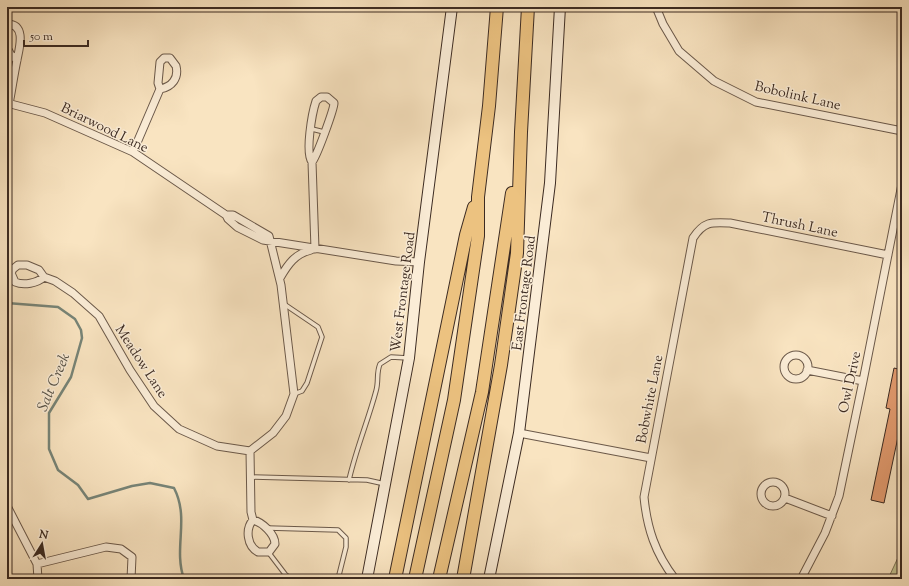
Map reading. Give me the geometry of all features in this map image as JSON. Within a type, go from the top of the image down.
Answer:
[{"type":"highway","points":[[415,579],[454,400],[478,236],[478,197],[489,106],[497,7]]},
{"type":"highway","points":[[463,579],[501,365],[517,253],[521,132],[528,7]]},
{"type":"highway","points":[[439,579],[482,392],[521,132]]},
{"type":"highway","points":[[395,579],[464,242],[478,197]]},
{"type":"street","name":"West Frontage Road","points":[[368,579],[409,358],[419,262],[452,7]]},
{"type":"street","name":"East Frontage Road","points":[[489,579],[519,433],[550,183],[560,7]]},
{"type":"street","name":"Bobolink Lane","points":[[656,7],[663,24],[679,51],[714,81],[756,102],[902,131]]},
{"type":"street","points":[[7,24],[15,26],[20,36],[20,49],[8,104]]},
{"type":"street","points":[[7,48],[11,56],[17,60]]},
{"type":"street","points":[[133,152],[160,90]]},
{"type":"street","points":[[280,278],[289,263],[296,256],[315,249],[312,162],[309,148],[316,101],[321,97],[327,97],[334,102],[334,110],[324,132],[316,156],[312,162]]},
{"type":"street","name":"Briarwood Lane","points":[[8,104],[45,113],[133,152],[226,215],[228,220],[241,229],[261,239],[396,261],[419,262]]},
{"type":"street","name":"Owl Drive","points":[[801,579],[825,534],[839,496],[902,184]]},
{"type":"street","name":"Briarwood Lane","points":[[226,215],[233,215],[266,233],[270,240]]},
{"type":"street","name":"Thrush Lane","points":[[707,223],[730,223],[888,255]]},
{"type":"street","name":"Bobwhite Lane","points":[[673,579],[652,539],[646,523],[644,496],[693,238],[698,229],[707,223]]},
{"type":"street","points":[[253,520],[258,521],[273,535],[275,542],[273,549],[268,552],[258,552],[251,545],[248,528],[253,520],[251,512],[250,451],[274,433],[286,416],[294,394],[280,278],[270,240]]},
{"type":"street","name":"Meadow Lane","points":[[44,277],[55,281],[73,293],[99,316],[130,370],[154,406],[179,429],[217,446],[250,451]]},
{"type":"street","points":[[807,370],[863,381]]},
{"type":"street","points":[[519,433],[651,458]]},
{"type":"street","points":[[785,498],[832,516]]},
{"type":"street","points":[[7,508],[37,564],[38,579]]},
{"type":"street","points":[[37,564],[106,547],[121,549],[132,557],[131,579]]},
{"type":"lane","points":[[312,128],[324,132]]},
{"type":"lane","points":[[241,229],[246,222]]},
{"type":"lane","points":[[283,304],[318,327],[322,337],[307,383],[302,391],[294,394]]},
{"type":"lane","points":[[349,480],[353,462],[377,389],[377,376],[380,364],[391,357],[409,358]]},
{"type":"lane","points":[[251,477],[349,480],[377,482],[385,485]]},
{"type":"lane","points":[[265,528],[338,530],[346,538],[346,547],[338,579]]},
{"type":"lane","points":[[268,552],[285,574],[292,579]]},
{"type":"shaded area","points":[[902,549],[902,579],[888,579]]},
{"type":"building","points":[[894,368],[902,370],[902,398],[898,417],[902,418],[884,503],[871,500],[890,409],[886,408]]},
{"type":"waterway","name":"Salt Creek","points":[[7,303],[58,307],[75,319],[81,330],[82,338],[71,377],[49,413],[49,449],[58,470],[78,485],[88,499],[132,486],[150,483],[174,488],[179,500],[181,511],[180,556],[184,579]]}]
